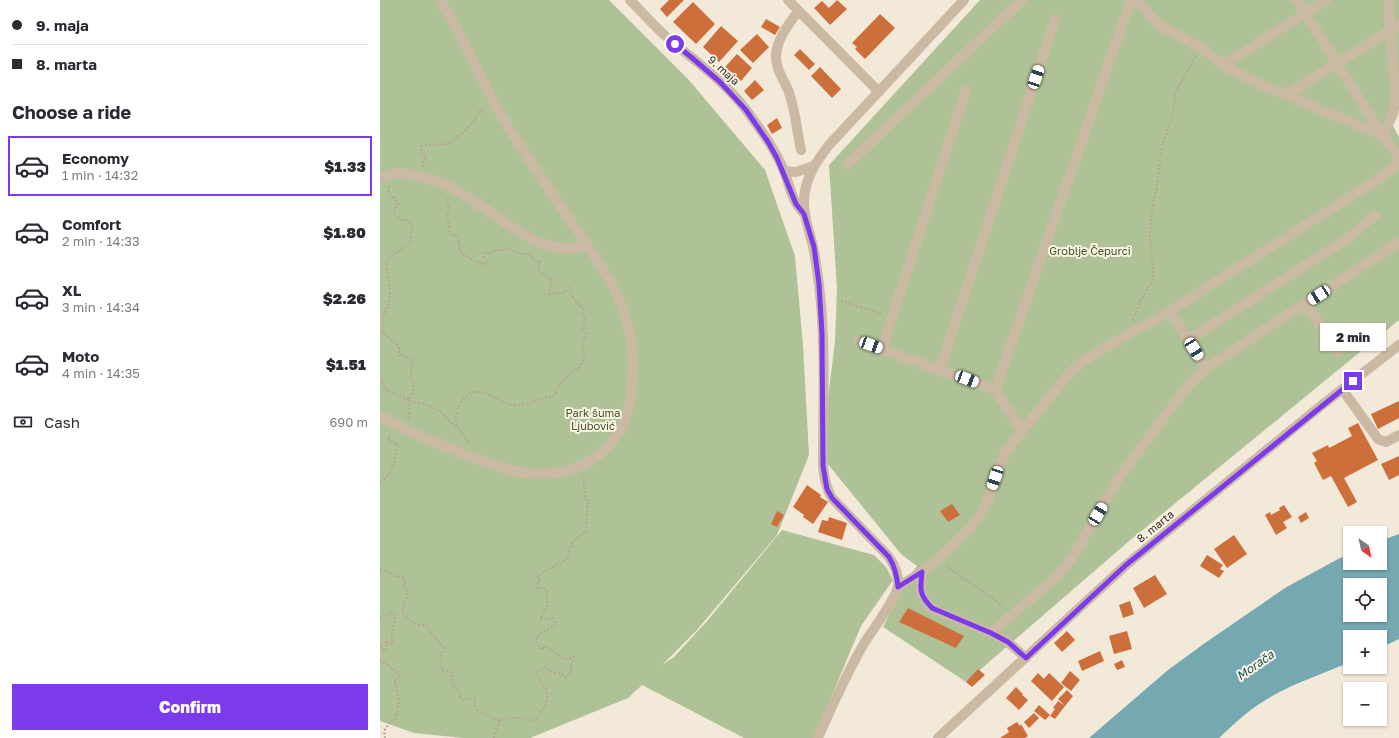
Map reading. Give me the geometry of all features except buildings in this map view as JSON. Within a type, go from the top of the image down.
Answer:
[{"type":"street","points":[[384,419],[405,430],[474,458],[520,472],[548,474],[565,472],[590,461],[604,451],[615,440],[624,426],[632,387],[632,356],[628,326],[618,296],[588,246],[543,181],[500,114],[450,16],[440,0]]},
{"type":"street","name":"9. maja","points":[[630,0],[670,40],[733,94],[761,130],[784,172],[796,204],[804,214]]},
{"type":"street","points":[[788,0],[879,92]]},
{"type":"street","points":[[818,738],[838,693],[859,653],[894,597],[898,587],[894,566],[889,557],[835,502],[827,489],[824,478],[822,334],[819,284],[814,247],[804,214],[805,189],[814,166],[829,145],[964,0]]},
{"type":"street","points":[[848,164],[1022,0]]},
{"type":"street","points":[[995,390],[1131,0]]},
{"type":"street","points":[[1138,0],[1151,18],[1161,26],[1200,48],[1224,65],[1248,78],[1286,95],[1383,136]]},
{"type":"street","points":[[1297,0],[1383,136],[1399,156]]},
{"type":"street","points":[[1224,65],[1326,0]]},
{"type":"street","points":[[1383,136],[1393,114],[1396,97],[1390,31],[1389,0]]},
{"type":"street","points":[[798,10],[783,34],[775,52],[777,67],[790,94],[795,111],[801,150]]},
{"type":"street","points":[[940,369],[1055,19]]},
{"type":"street","points":[[1286,95],[1399,25]]},
{"type":"street","points":[[882,349],[966,91]]},
{"type":"street","points":[[898,587],[922,572],[937,560],[969,529],[981,514],[988,500],[1006,451],[1065,378],[1079,364],[1170,311],[1386,174],[1399,160]]},
{"type":"street","points":[[784,172],[796,172],[814,166]]},
{"type":"street","points":[[380,178],[392,172],[424,177],[444,185],[470,199],[530,239],[545,245],[565,249],[588,246]]},
{"type":"street","points":[[1188,340],[1350,237],[1375,215]]},
{"type":"street","points":[[991,633],[1052,581],[1065,567],[1075,553],[1120,476],[1177,400],[1206,368],[1398,243]]},
{"type":"street","points":[[1306,304],[1338,351]]},
{"type":"street","points":[[1170,311],[1206,368]]},
{"type":"street","points":[[859,341],[995,390],[1022,431]]},
{"type":"street","name":"8. marta","points":[[938,738],[1126,565],[1399,345]]},
{"type":"street","points":[[1342,390],[1378,439],[1386,442],[1399,435]]},
{"type":"street","points":[[922,572],[920,588],[921,594],[924,601],[932,608],[991,633],[1008,642],[1026,658]]},
{"type":"path","points":[[1130,333],[1134,315],[1140,301],[1154,278],[1150,237],[1151,214],[1156,192],[1162,145],[1174,112],[1175,93],[1200,48]]},
{"type":"path","points":[[424,177],[426,172],[422,164],[426,156],[421,153],[421,147],[428,144],[448,144],[457,139],[474,120],[481,108],[488,114],[500,114]]},
{"type":"path","points":[[392,172],[388,192],[398,203],[393,212],[402,221],[406,219],[412,224],[410,244],[395,253],[386,263],[390,287],[390,299],[382,320],[382,325],[383,333],[399,346],[399,357],[402,354],[412,361],[411,378],[414,382],[409,399],[410,408]]},
{"type":"path","points":[[445,196],[448,199],[449,208],[447,214],[450,233],[454,236],[457,235],[461,252],[464,256],[480,263],[484,262],[484,264],[489,264],[484,257],[484,253],[491,253],[497,250],[511,249],[519,253],[533,256],[535,262],[540,261],[539,271],[547,278],[552,279],[549,295],[556,292],[561,294],[564,293],[568,287],[570,288],[573,298],[580,306],[583,307],[582,313],[585,318],[582,332],[586,333],[582,346],[584,357],[580,367],[566,376],[565,381],[559,384],[556,396],[513,405],[494,399],[487,393],[472,393],[467,395],[460,405],[456,416],[457,427]]},
{"type":"path","points":[[841,301],[892,317]]},
{"type":"path","points":[[380,378],[386,390],[427,404],[442,412],[449,422],[459,429],[469,444],[474,458]]},
{"type":"path","points":[[380,481],[383,480],[392,469],[396,460],[397,444],[388,439],[391,432],[384,419]]},
{"type":"path","points":[[494,738],[500,721],[509,717],[526,718],[534,721],[544,708],[547,699],[544,686],[538,680],[536,675],[538,670],[545,668],[561,674],[566,678],[572,670],[571,668],[574,657],[570,660],[563,659],[552,649],[544,646],[542,650],[535,641],[538,634],[553,628],[556,624],[553,618],[543,620],[540,618],[545,614],[548,606],[546,588],[537,588],[540,578],[535,577],[567,559],[570,548],[576,538],[587,532],[588,502],[584,497],[584,481],[579,467]]},
{"type":"path","points":[[937,560],[1014,613]]},
{"type":"path","points":[[380,569],[388,571],[396,577],[403,577],[405,582],[403,586],[408,593],[407,600],[403,605],[403,612],[410,621],[416,625],[425,625],[440,641],[444,648],[440,654],[442,670],[452,673],[452,685],[460,693],[460,698],[475,699],[475,706],[478,711],[500,721]]},
{"type":"path","points":[[380,617],[388,615],[391,612],[395,614],[391,638],[393,644],[385,641],[387,645],[383,652],[381,650],[383,647],[380,646]]},
{"type":"path","points":[[380,660],[400,674],[397,680],[394,681],[398,690],[398,713],[395,720],[391,721],[384,731],[385,738]]},
{"type":"green space","name":"Park šuma Ljubović","points":[[380,0],[609,0],[688,79],[765,170],[795,256],[803,345],[809,455],[777,535],[696,631],[662,665],[674,657],[708,620],[782,530],[874,555],[886,567],[893,580],[861,626],[814,738],[744,738],[642,685],[628,698],[530,738],[463,738],[414,733],[380,721]]},
{"type":"green space","name":"Groblje Čepurci","points":[[980,0],[1399,0],[1399,96],[1387,115],[1399,137],[1399,320],[1128,542],[966,682],[883,627],[905,582],[917,566],[901,554],[827,463],[828,399],[835,341],[837,288],[829,165]]},
{"type":"water","name":"Morača","points":[[1399,534],[1399,639],[1387,645],[1387,630],[1343,630],[1343,665],[1274,695],[1246,714],[1219,738],[1089,738],[1168,670],[1205,643],[1285,588],[1343,557],[1343,570],[1387,570],[1387,538]]},
{"type":"route","points":[[675,44],[733,94],[746,110],[777,158],[796,204],[804,214],[814,247],[819,284],[822,334],[823,466],[827,489],[832,498],[839,507],[889,557],[894,566],[898,587],[922,572],[920,588],[921,594],[924,601],[932,608],[991,633],[1008,642],[1026,658],[1126,565],[1353,381]]}]
